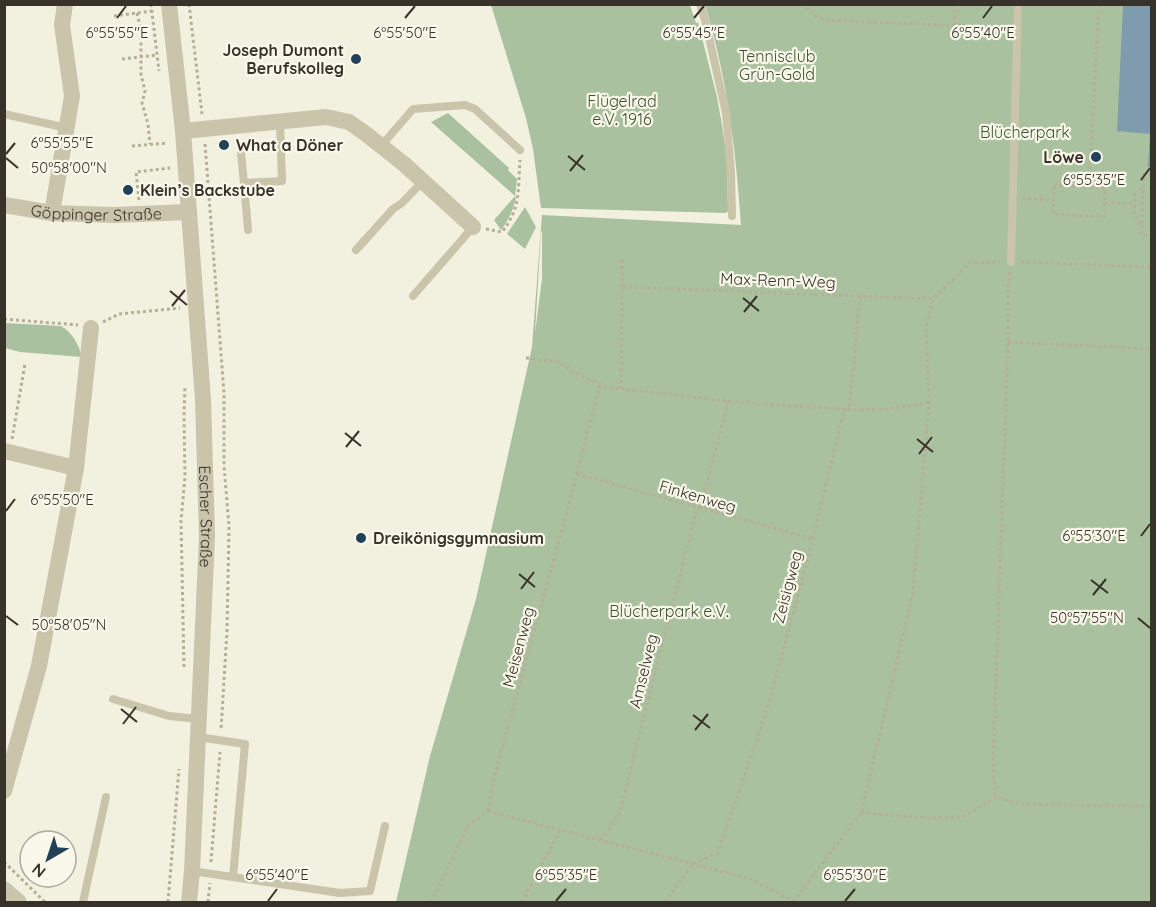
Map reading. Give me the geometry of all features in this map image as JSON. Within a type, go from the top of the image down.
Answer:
[{"type":"street","points":[[52,213],[72,96],[62,25],[65,4]]},
{"type":"street","name":"Escher Straße","points":[[169,4],[183,130],[189,212],[202,399],[207,536],[189,903]]},
{"type":"street","points":[[183,130],[326,117],[349,122],[404,164],[473,227]]},
{"type":"street","name":"Göppinger Straße","points":[[4,205],[52,213],[114,215],[189,212]]},
{"type":"street","points":[[4,791],[39,666],[76,468],[91,328]]},
{"type":"street","points":[[7,451],[76,468]]},
{"type":"street","points":[[4,889],[19,903]]},
{"type":"lane","points":[[700,4],[726,113],[732,216]]},
{"type":"lane","points":[[1011,262],[1018,4]]},
{"type":"lane","points":[[381,146],[413,109],[465,105],[475,109],[520,150]]},
{"type":"lane","points":[[4,114],[67,128]]},
{"type":"lane","points":[[244,183],[282,181],[280,122]]},
{"type":"lane","points":[[241,153],[248,230]]},
{"type":"lane","points":[[356,250],[393,209],[423,181]]},
{"type":"lane","points":[[413,296],[473,227]]},
{"type":"lane","points":[[113,699],[169,716],[199,718]]},
{"type":"lane","points":[[198,737],[245,744],[233,877]]},
{"type":"lane","points":[[83,903],[106,797]]},
{"type":"lane","points":[[192,871],[340,893],[370,891],[385,826]]},
{"type":"path","points":[[151,4],[160,77]]},
{"type":"path","points":[[801,4],[817,17],[825,20],[1017,29]]},
{"type":"path","points":[[954,4],[955,25]]},
{"type":"path","points":[[1089,188],[1099,4]]},
{"type":"path","points":[[114,16],[152,11]]},
{"type":"path","points":[[137,13],[141,31],[141,75],[145,91],[142,103],[148,124],[150,144]]},
{"type":"path","points":[[122,59],[157,55]]},
{"type":"path","points":[[132,146],[167,143],[168,151]]},
{"type":"path","points":[[473,227],[502,232],[510,221],[518,198],[520,150]]},
{"type":"path","points":[[141,213],[136,172],[170,168],[169,159]]},
{"type":"path","points":[[1152,174],[1144,174],[1141,235],[1152,235]]},
{"type":"path","points":[[1054,185],[1089,188],[1105,188],[1104,217],[1053,214],[1054,185]]},
{"type":"path","points":[[1142,187],[1135,194],[1134,215],[1142,225]]},
{"type":"path","points":[[1026,198],[1053,200]]},
{"type":"path","points":[[1104,203],[1135,204]]},
{"type":"path","points":[[621,389],[622,257]]},
{"type":"path","points":[[431,903],[470,825],[488,811],[751,879],[794,902],[861,813],[913,593],[929,402],[927,327],[933,299],[970,263],[1011,262],[1152,267]]},
{"type":"path","points":[[996,797],[993,765],[1008,285]]},
{"type":"path","name":"Max-Renn-Weg","points":[[622,287],[933,299]]},
{"type":"path","name":"Zeisigweg","points":[[692,865],[717,853],[769,703],[813,539],[843,415],[850,404],[860,295]]},
{"type":"path","points":[[4,319],[71,324],[91,328],[119,314],[180,308]]},
{"type":"path","points":[[1008,342],[1152,349]]},
{"type":"path","points":[[526,358],[559,362],[600,385],[761,405],[847,410],[885,409],[929,402]]},
{"type":"path","points":[[7,451],[26,364]]},
{"type":"path","points":[[183,672],[181,520],[185,477],[185,380]]},
{"type":"path","name":"Meisenweg","points":[[488,811],[494,779],[578,474],[600,385]]},
{"type":"path","name":"Amselweg","points":[[602,840],[620,812],[696,512],[701,505],[727,401]]},
{"type":"path","name":"Finkenweg","points":[[578,474],[813,539]]},
{"type":"path","points":[[168,903],[179,766]]},
{"type":"path","points":[[861,813],[927,818],[958,817],[965,816],[996,797],[1020,804],[1152,806]]},
{"type":"path","points":[[522,903],[560,830]]},
{"type":"path","points":[[4,862],[45,903]]},
{"type":"path","points":[[665,903],[692,865]]},
{"type":"green space","name":"Flügelrad e.V. 1916","points":[[491,5],[690,5],[696,23],[698,22],[717,97],[727,160],[728,211],[726,213],[541,208],[533,149],[526,118]]},
{"type":"green space","points":[[705,5],[1151,5],[1151,902],[396,902],[430,756],[476,599],[532,347],[542,215],[741,225],[725,86]],"holes":[[[542,231],[542,279],[535,333]]]},
{"type":"green space","points":[[448,113],[509,168],[508,170],[517,179],[514,207],[501,230],[494,220],[515,196],[431,122]]},
{"type":"green space","points":[[525,207],[536,227],[525,249],[507,234]]},
{"type":"green space","points":[[4,323],[61,326],[74,339],[82,357],[20,352],[5,348]]},
{"type":"water","points":[[1123,5],[1151,5],[1151,167],[1148,167],[1150,134],[1117,131]]},
{"type":"place","name":"Joseph Dumont Berufskolleg","points":[[356,59]]},
{"type":"place","name":"What a Döner","points":[[224,145]]},
{"type":"place","name":"Löwe","points":[[1096,157]]},
{"type":"place","name":"Klein’s Backstube","points":[[128,190]]},
{"type":"place","name":"Dreikönigsgymnasium","points":[[361,538]]},
{"type":"park label","name":"Tennisclub Grün-Gold","points":[[777,65]]},
{"type":"park label","name":"Blücherpark","points":[[1025,132]]},
{"type":"park label","name":"Blücherpark e.V.","points":[[669,611]]}]
